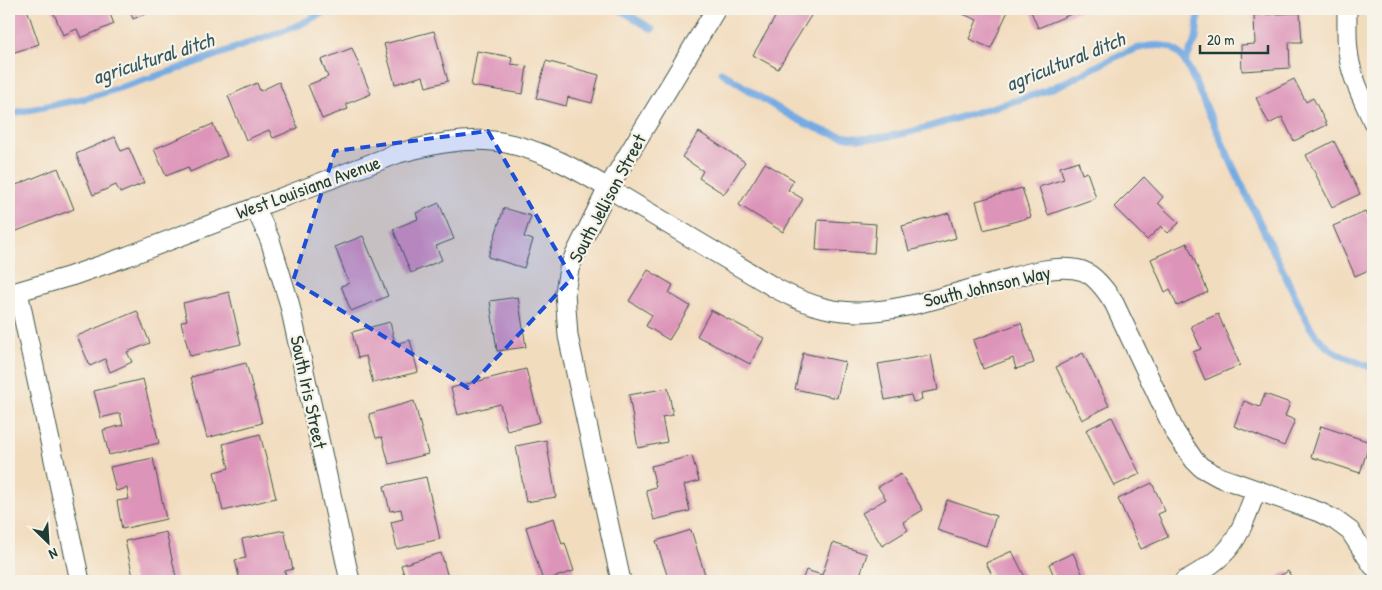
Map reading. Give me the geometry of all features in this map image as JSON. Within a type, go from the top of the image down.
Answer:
[{"type":"street","name":"South Jellison Street","points":[[621,581],[568,336],[564,303],[565,292],[569,269],[584,233],[608,188],[716,9]]},
{"type":"street","points":[[1347,9],[1347,38],[1352,71],[1373,122]]},
{"type":"street","name":"West Louisiana Avenue","points":[[13,293],[71,276],[128,256],[400,153],[434,144],[453,141],[492,141],[531,150],[560,162],[608,188]]},
{"type":"street","name":"South Johnson Way","points":[[608,188],[777,289],[800,301],[832,311],[890,310],[1029,273],[1068,269],[1083,272],[1103,288],[1114,304],[1175,432],[1187,452],[1201,467],[1214,475],[1318,512],[1335,520],[1350,531],[1373,566]]},
{"type":"street","name":"South Iris Street","points":[[256,207],[270,240],[289,302],[350,581]]},
{"type":"street","points":[[13,293],[80,581]]},
{"type":"street","points":[[1184,581],[1211,566],[1227,552],[1239,535],[1256,491]]},
{"type":"highlighted area","points":[[488,131],[572,278],[468,388],[293,281],[335,151]]},
{"type":"building","points":[[27,9],[39,44],[9,54],[9,11]]},
{"type":"building","points":[[52,9],[108,9],[114,24],[81,38],[77,29],[63,35]]},
{"type":"building","points":[[129,9],[157,9],[133,19]]},
{"type":"building","points":[[780,9],[803,9],[812,14],[778,69],[753,55]]},
{"type":"building","points":[[951,9],[1009,9],[991,48],[969,39],[977,20]]},
{"type":"building","points":[[1030,9],[1083,9],[1038,28]]},
{"type":"building","points":[[1300,13],[1302,42],[1289,42],[1290,68],[1242,71],[1241,45],[1255,44],[1254,15]]},
{"type":"building","points":[[434,31],[448,81],[426,87],[423,76],[395,84],[384,44]]},
{"type":"building","points":[[352,48],[371,94],[346,104],[348,109],[322,119],[308,85],[328,77],[321,60]]},
{"type":"building","points":[[477,51],[512,57],[511,64],[527,66],[523,94],[471,86]]},
{"type":"building","points":[[546,61],[599,75],[592,103],[568,97],[566,106],[536,98]]},
{"type":"building","points":[[1294,79],[1306,102],[1313,98],[1327,125],[1294,141],[1282,117],[1269,124],[1256,98]]},
{"type":"building","points":[[279,82],[298,128],[273,138],[269,130],[246,140],[228,96],[257,83],[260,91]]},
{"type":"building","points":[[213,124],[227,156],[190,172],[188,167],[166,176],[154,149]]},
{"type":"building","points":[[699,132],[745,162],[724,194],[699,178],[703,171],[682,157]]},
{"type":"building","points":[[115,137],[121,151],[129,148],[144,183],[120,193],[116,185],[93,195],[76,154]]},
{"type":"building","points":[[1334,141],[1360,194],[1332,207],[1306,155]]},
{"type":"building","points":[[1078,161],[1082,174],[1087,172],[1096,198],[1048,215],[1039,187],[1064,179],[1060,167]]},
{"type":"building","points":[[765,163],[794,180],[788,190],[803,199],[783,232],[739,205]]},
{"type":"building","points":[[58,168],[74,209],[14,232],[9,218],[9,188]]},
{"type":"building","points":[[1144,177],[1163,197],[1158,203],[1179,223],[1168,233],[1161,226],[1147,240],[1114,207]]},
{"type":"building","points":[[1022,188],[1031,217],[984,230],[976,201]]},
{"type":"building","points":[[439,203],[454,239],[436,246],[442,260],[411,273],[393,229],[418,219],[416,213]]},
{"type":"building","points":[[504,208],[531,216],[524,237],[533,240],[524,268],[488,257]]},
{"type":"building","points":[[1365,212],[1373,230],[1373,268],[1355,276],[1333,226]]},
{"type":"building","points":[[949,213],[956,238],[909,251],[902,226]]},
{"type":"building","points":[[818,220],[876,224],[874,253],[816,250]]},
{"type":"building","points":[[363,236],[388,296],[351,311],[341,286],[349,283],[335,247]]},
{"type":"building","points":[[1187,243],[1208,292],[1177,306],[1170,289],[1165,292],[1151,259]]},
{"type":"building","points":[[648,270],[673,285],[669,293],[690,306],[669,340],[646,326],[652,315],[629,301]]},
{"type":"building","points":[[229,292],[241,344],[190,356],[181,322],[187,320],[183,303]]},
{"type":"building","points":[[518,297],[526,347],[497,351],[490,301]]},
{"type":"building","points":[[711,310],[764,338],[750,364],[697,336]]},
{"type":"building","points":[[137,311],[150,343],[127,352],[132,362],[110,372],[105,359],[90,366],[77,336]]},
{"type":"building","points":[[1218,314],[1240,365],[1205,380],[1193,352],[1201,349],[1191,326]]},
{"type":"building","points":[[390,322],[395,344],[410,340],[418,372],[373,383],[366,356],[358,358],[352,332]]},
{"type":"building","points":[[1021,323],[1034,363],[1016,369],[1013,358],[983,369],[973,340]]},
{"type":"building","points":[[803,353],[845,362],[837,398],[795,389]]},
{"type":"building","points":[[1083,353],[1109,406],[1082,420],[1056,367]]},
{"type":"building","points":[[931,355],[938,390],[921,393],[922,400],[913,402],[911,395],[885,400],[878,364]]},
{"type":"building","points":[[246,363],[262,423],[207,438],[191,377]]},
{"type":"building","points":[[526,369],[540,422],[507,431],[500,404],[458,415],[451,388]]},
{"type":"building","points":[[143,379],[159,443],[109,455],[103,430],[123,425],[120,413],[101,418],[94,391]]},
{"type":"building","points":[[668,388],[673,415],[662,417],[667,442],[638,448],[629,395]]},
{"type":"building","points":[[1265,394],[1290,403],[1285,416],[1295,420],[1284,446],[1234,426],[1244,401],[1260,407]]},
{"type":"building","points":[[414,401],[428,454],[389,464],[382,437],[376,438],[369,414]]},
{"type":"building","points":[[1112,417],[1140,474],[1114,486],[1086,430]]},
{"type":"building","points":[[1321,426],[1370,442],[1360,473],[1311,457]]},
{"type":"building","points":[[260,434],[276,498],[223,511],[214,472],[229,468],[223,444]]},
{"type":"building","points":[[546,440],[556,497],[526,502],[516,446]]},
{"type":"building","points":[[692,456],[699,481],[684,485],[690,511],[654,520],[646,490],[656,487],[651,466]]},
{"type":"building","points":[[153,458],[166,519],[122,529],[117,501],[129,499],[127,488],[116,491],[110,467]]},
{"type":"building","points":[[901,474],[923,510],[903,522],[908,530],[882,546],[862,513],[886,499],[878,487]]},
{"type":"building","points":[[426,477],[440,539],[397,549],[391,522],[403,519],[401,509],[390,511],[384,486]]},
{"type":"building","points":[[1152,483],[1165,511],[1158,514],[1168,537],[1141,549],[1118,499]]},
{"type":"building","points":[[947,500],[996,516],[986,546],[937,530]]},
{"type":"building","points":[[554,518],[562,544],[565,543],[574,571],[543,581],[526,527]]},
{"type":"building","points":[[284,530],[293,569],[285,571],[287,581],[240,581],[235,560],[246,558],[242,539]]},
{"type":"building","points":[[691,530],[707,581],[669,581],[656,541]]},
{"type":"building","points":[[166,532],[177,581],[134,581],[125,541]]},
{"type":"building","points":[[833,543],[867,554],[858,581],[802,581],[806,570],[822,575]]},
{"type":"building","points":[[1012,551],[1027,581],[995,581],[986,563]]},
{"type":"building","points":[[441,553],[449,581],[406,581],[401,565]]},
{"type":"building","points":[[1073,553],[1083,575],[1070,581],[1056,581],[1049,564]]},
{"type":"building","points":[[1288,571],[1294,581],[1272,581]]},
{"type":"waterway","name":"agricultural ditch","points":[[9,114],[87,98],[175,70],[299,25],[330,9]]},
{"type":"waterway","name":"agricultural ditch","points":[[619,9],[652,29]]},
{"type":"waterway","points":[[1185,62],[1196,39],[1199,9]]},
{"type":"waterway","name":"agricultural ditch","points":[[721,72],[786,113],[820,130],[856,138],[870,138],[885,137],[917,130],[1034,95],[1062,84],[1133,50],[1158,46],[1173,48],[1181,56],[1189,69],[1236,173],[1310,327],[1316,336],[1337,354],[1373,368]]}]
